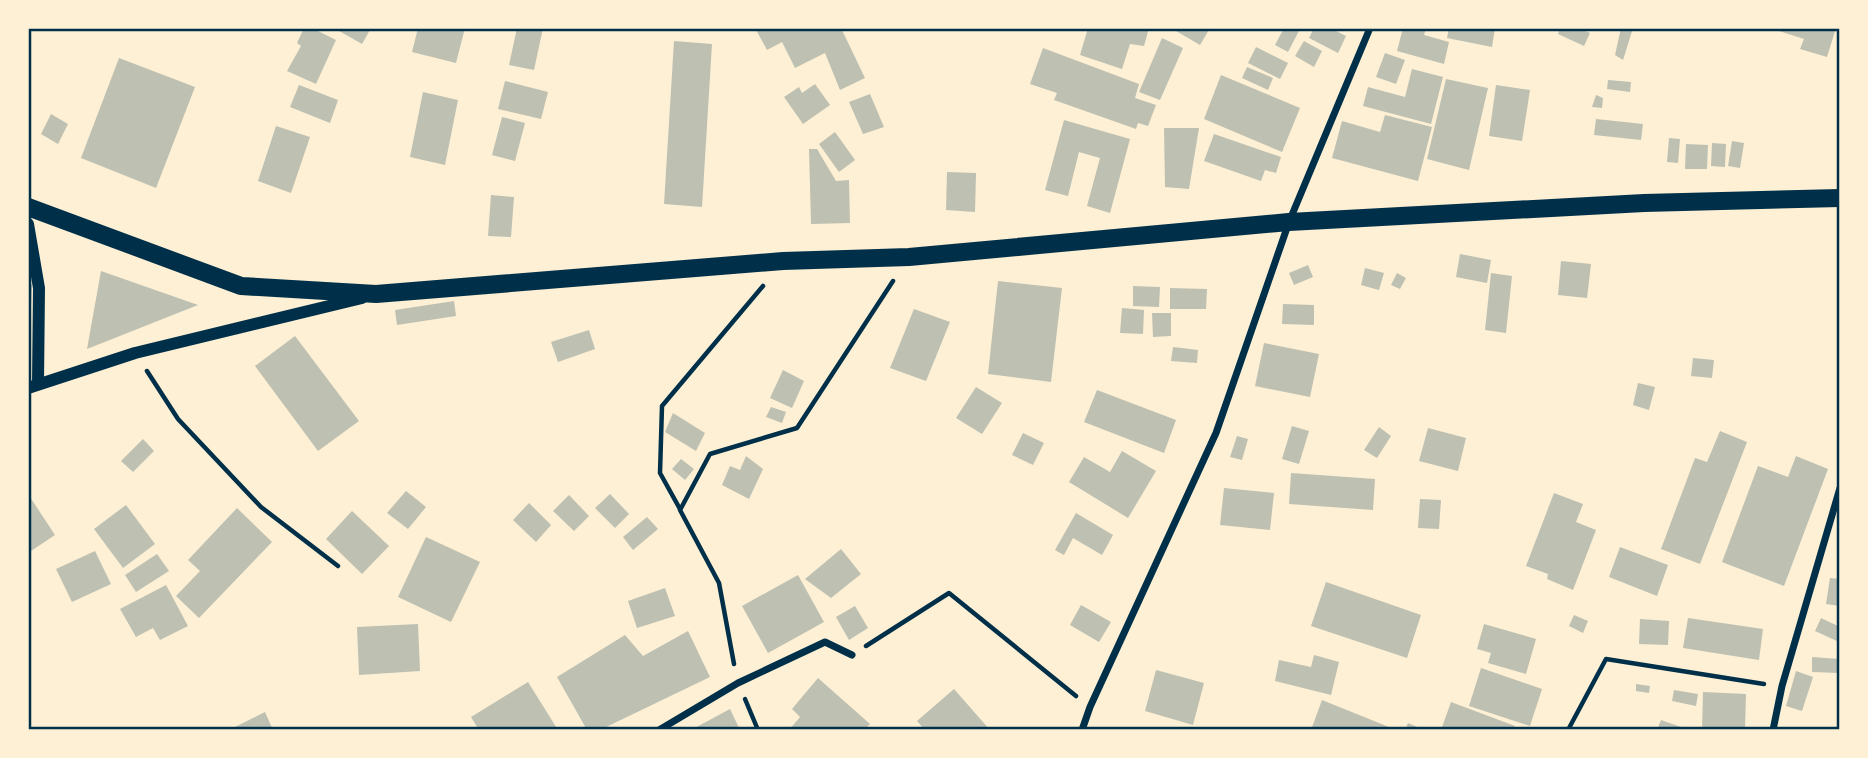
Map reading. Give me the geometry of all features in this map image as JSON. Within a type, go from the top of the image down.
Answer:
[{"type":"main road","points":[[28,207],[241,286],[376,294],[783,261],[909,257],[1289,222],[1644,203],[1840,198]]},
{"type":"street","points":[[1082,730],[1090,707],[1216,433],[1289,222],[1370,28]]},
{"type":"street","points":[[28,224],[39,288],[33,386],[135,353],[376,294]]},
{"type":"street","points":[[1773,730],[1782,687],[1840,488]]},
{"type":"street","points":[[659,730],[738,683],[825,642],[852,655]]},
{"type":"path","points":[[680,510],[710,454],[797,428],[909,257]]},
{"type":"path","points":[[758,730],[738,683],[719,583],[660,473],[662,406],[783,261]]},
{"type":"path","points":[[135,353],[178,419],[261,507],[338,566]]},
{"type":"path","points":[[852,655],[948,593],[1090,707]]},
{"type":"path","points":[[1568,730],[1606,659],[1782,687]]},
{"type":"building","points":[[304,28],[312,28],[336,40],[316,84],[287,71],[301,46],[297,43]]},
{"type":"building","points":[[334,28],[371,28],[362,44]]},
{"type":"building","points":[[418,28],[465,28],[456,63],[412,52]]},
{"type":"building","points":[[517,28],[543,28],[534,70],[509,65]]},
{"type":"building","points":[[755,28],[841,28],[865,78],[840,90],[825,53],[795,68],[782,42],[767,50]]},
{"type":"building","points":[[1088,28],[1149,28],[1144,46],[1130,44],[1122,69],[1080,55]]},
{"type":"building","points":[[1171,28],[1210,28],[1200,45]]},
{"type":"building","points":[[1284,28],[1300,29],[1288,52],[1275,45]]},
{"type":"building","points":[[1314,28],[1330,28],[1346,36],[1338,53],[1309,38]]},
{"type":"building","points":[[1403,28],[1426,28],[1424,35],[1449,42],[1444,64],[1397,51]]},
{"type":"building","points":[[1449,28],[1495,28],[1492,47],[1447,38]]},
{"type":"building","points":[[1560,28],[1579,28],[1590,33],[1584,46],[1558,34]]},
{"type":"building","points":[[1621,28],[1633,28],[1623,60],[1615,55]]},
{"type":"building","points":[[1780,28],[1836,28],[1827,57],[1800,49],[1804,39],[1779,31]]},
{"type":"building","points":[[1162,38],[1183,48],[1160,100],[1139,92]]},
{"type":"building","points":[[674,41],[712,44],[702,207],[664,204]]},
{"type":"building","points":[[1304,41],[1322,51],[1314,67],[1295,56]]},
{"type":"building","points":[[1256,47],[1288,63],[1280,79],[1248,63]]},
{"type":"building","points":[[1043,48],[1139,84],[1135,98],[1156,105],[1148,126],[1138,123],[1136,129],[1054,100],[1057,93],[1030,84]]},
{"type":"building","points":[[1385,53],[1405,60],[1396,84],[1376,77]]},
{"type":"building","points":[[119,58],[195,87],[156,188],[81,158]]},
{"type":"building","points":[[1247,67],[1273,78],[1268,90],[1242,78]]},
{"type":"building","points":[[1412,69],[1443,77],[1431,124],[1363,106],[1368,87],[1405,97]]},
{"type":"building","points":[[1221,75],[1300,108],[1282,152],[1204,119]]},
{"type":"building","points":[[1446,79],[1488,88],[1469,170],[1427,159]]},
{"type":"building","points":[[1608,80],[1631,82],[1630,92],[1607,89]]},
{"type":"building","points":[[505,81],[548,92],[541,119],[498,109]]},
{"type":"building","points":[[815,84],[830,105],[803,124],[784,97],[799,87],[802,93]]},
{"type":"building","points":[[299,85],[338,100],[330,123],[290,107]]},
{"type":"building","points":[[1496,85],[1530,90],[1522,141],[1489,136]]},
{"type":"building","points":[[423,92],[458,100],[445,165],[410,157]]},
{"type":"building","points":[[870,94],[884,127],[863,134],[849,102]]},
{"type":"building","points":[[1596,95],[1603,98],[1602,108],[1592,107]]},
{"type":"building","points":[[51,114],[68,124],[58,144],[41,134]]},
{"type":"building","points":[[1385,115],[1432,127],[1418,181],[1332,158],[1342,121],[1380,132]]},
{"type":"building","points":[[502,117],[525,123],[515,161],[492,155]]},
{"type":"building","points":[[1596,119],[1643,124],[1641,140],[1594,135]]},
{"type":"building","points":[[1064,120],[1130,139],[1110,213],[1087,206],[1100,158],[1079,152],[1068,196],[1045,190]]},
{"type":"building","points":[[276,126],[310,137],[291,193],[258,181]]},
{"type":"building","points":[[1164,128],[1199,128],[1189,189],[1165,187]]},
{"type":"building","points":[[835,132],[855,160],[839,172],[819,144]]},
{"type":"building","points":[[1214,134],[1281,157],[1276,173],[1265,170],[1261,181],[1204,161]]},
{"type":"building","points":[[1669,138],[1680,139],[1678,163],[1667,162]]},
{"type":"building","points":[[1732,141],[1744,143],[1740,168],[1728,166]]},
{"type":"building","points":[[1712,143],[1726,144],[1725,167],[1711,166]]},
{"type":"building","points":[[1686,144],[1708,145],[1707,169],[1685,169]]},
{"type":"building","points":[[809,149],[817,149],[836,181],[849,180],[850,223],[811,224]]},
{"type":"building","points":[[947,172],[976,173],[975,212],[946,210]]},
{"type":"building","points":[[491,195],[514,197],[511,237],[488,236]]},
{"type":"building","points":[[1460,254],[1491,260],[1487,283],[1456,277]]},
{"type":"building","points":[[1561,261],[1591,264],[1587,298],[1558,295]]},
{"type":"building","points":[[1308,265],[1313,277],[1294,285],[1289,273]]},
{"type":"building","points":[[1365,268],[1384,273],[1379,290],[1361,285]]},
{"type":"building","points":[[101,271],[198,305],[87,349]]},
{"type":"building","points":[[1397,273],[1406,278],[1400,289],[1391,285]]},
{"type":"building","points":[[1491,273],[1512,276],[1506,333],[1485,330]]},
{"type":"building","points":[[28,279],[32,285],[30,330],[28,330]]},
{"type":"building","points":[[998,281],[1062,288],[1051,382],[988,374]]},
{"type":"building","points":[[1133,286],[1160,287],[1159,307],[1133,306]]},
{"type":"building","points":[[1170,288],[1207,289],[1206,309],[1170,309]]},
{"type":"building","points":[[454,301],[456,316],[397,325],[395,310]]},
{"type":"building","points":[[1283,304],[1314,305],[1314,325],[1282,324]]},
{"type":"building","points":[[1122,308],[1144,310],[1143,334],[1120,333]]},
{"type":"building","points":[[914,309],[950,322],[926,381],[890,368]]},
{"type":"building","points":[[1152,313],[1171,313],[1171,336],[1153,337]]},
{"type":"building","points":[[589,330],[595,349],[558,362],[551,342]]},
{"type":"building","points":[[295,336],[359,421],[318,451],[255,366]]},
{"type":"building","points":[[1264,343],[1319,354],[1310,397],[1255,386]]},
{"type":"building","points":[[1173,347],[1198,350],[1197,363],[1171,361]]},
{"type":"building","points":[[1693,358],[1714,360],[1712,378],[1691,376]]},
{"type":"building","points":[[783,370],[804,381],[792,408],[770,398]]},
{"type":"building","points":[[1638,383],[1655,387],[1649,410],[1633,405]]},
{"type":"building","points":[[976,387],[1002,403],[982,434],[956,418]]},
{"type":"building","points":[[1097,390],[1176,420],[1164,453],[1084,422]]},
{"type":"building","points":[[771,407],[786,412],[782,423],[766,417]]},
{"type":"building","points":[[673,413],[705,433],[696,451],[665,432]]},
{"type":"building","points":[[1292,426],[1309,431],[1299,464],[1282,459]]},
{"type":"building","points":[[1379,427],[1391,436],[1377,458],[1364,450]]},
{"type":"building","points":[[1428,428],[1466,438],[1458,471],[1419,461]]},
{"type":"building","points":[[1720,431],[1747,442],[1700,564],[1661,549],[1695,458],[1707,462]]},
{"type":"building","points":[[1023,433],[1044,443],[1033,465],[1012,455]]},
{"type":"building","points":[[1237,436],[1248,439],[1242,460],[1230,457]]},
{"type":"building","points":[[143,439],[154,451],[133,472],[121,461]]},
{"type":"building","points":[[1122,451],[1156,471],[1128,518],[1069,482],[1084,457],[1110,472]]},
{"type":"building","points":[[746,456],[763,469],[749,499],[722,485],[730,466],[740,470]]},
{"type":"building","points":[[1796,456],[1828,469],[1784,586],[1722,562],[1758,466],[1788,477]]},
{"type":"building","points":[[681,459],[694,469],[685,480],[672,469]]},
{"type":"building","points":[[1291,473],[1375,479],[1373,510],[1289,504]]},
{"type":"building","points":[[1224,488],[1274,493],[1270,530],[1220,525]]},
{"type":"building","points":[[406,491],[426,507],[408,529],[387,513]]},
{"type":"building","points":[[1554,493],[1583,504],[1576,522],[1596,530],[1573,590],[1547,579],[1548,574],[1526,566]]},
{"type":"building","points":[[28,494],[55,535],[28,553]]},
{"type":"building","points":[[610,494],[629,514],[615,528],[595,508]]},
{"type":"building","points":[[569,495],[589,516],[574,531],[553,511]]},
{"type":"building","points":[[1420,499],[1441,500],[1439,529],[1418,528]]},
{"type":"building","points":[[529,503],[551,525],[536,542],[513,520]]},
{"type":"building","points":[[126,505],[155,544],[123,568],[94,529]]},
{"type":"building","points":[[237,508],[272,542],[199,618],[176,596],[200,571],[188,560]]},
{"type":"building","points":[[352,511],[389,546],[362,574],[326,539]]},
{"type":"building","points":[[1076,513],[1113,535],[1102,555],[1073,538],[1064,555],[1055,550]]},
{"type":"building","points":[[647,517],[658,529],[633,550],[623,537]]},
{"type":"building","points":[[426,537],[480,562],[451,622],[398,597]]},
{"type":"building","points":[[1620,547],[1668,565],[1657,596],[1609,577]]},
{"type":"building","points":[[841,549],[861,574],[831,598],[805,579]]},
{"type":"building","points":[[95,551],[111,584],[72,602],[56,569]]},
{"type":"building","points":[[157,554],[169,571],[136,592],[125,575]]},
{"type":"building","points":[[798,575],[824,622],[768,653],[742,606]]},
{"type":"building","points":[[1830,578],[1840,579],[1840,606],[1826,604]]},
{"type":"building","points":[[1326,582],[1421,615],[1407,658],[1311,626]]},
{"type":"building","points":[[166,585],[188,626],[160,640],[153,628],[136,637],[120,609]]},
{"type":"building","points":[[665,588],[675,616],[637,628],[628,601]]},
{"type":"building","points":[[1081,605],[1111,622],[1099,642],[1070,625]]},
{"type":"building","points":[[855,606],[868,628],[849,640],[836,617]]},
{"type":"building","points":[[1574,615],[1588,621],[1583,633],[1569,626]]},
{"type":"building","points":[[1688,618],[1763,629],[1759,660],[1683,648]]},
{"type":"building","points":[[1821,618],[1840,627],[1839,642],[1815,631]]},
{"type":"building","points":[[1640,619],[1669,621],[1668,645],[1639,644]]},
{"type":"building","points":[[418,624],[420,671],[359,675],[357,627]]},
{"type":"building","points":[[1484,624],[1536,639],[1526,674],[1488,663],[1491,653],[1477,649]]},
{"type":"building","points":[[688,631],[710,677],[600,730],[587,730],[557,677],[625,635],[643,656]]},
{"type":"building","points":[[1314,655],[1339,662],[1331,695],[1275,681],[1279,660],[1311,667]]},
{"type":"building","points":[[1812,657],[1840,659],[1840,673],[1812,672]]},
{"type":"building","points":[[1481,668],[1542,689],[1530,726],[1469,706]]},
{"type":"building","points":[[1156,670],[1204,683],[1193,725],[1145,711]]},
{"type":"building","points":[[1796,671],[1813,677],[1802,711],[1786,706]]},
{"type":"building","points":[[818,678],[870,724],[864,730],[789,730],[800,717],[792,709]]},
{"type":"building","points":[[528,682],[558,730],[479,730],[471,717]]},
{"type":"building","points":[[1636,684],[1650,686],[1649,693],[1636,691]]},
{"type":"building","points":[[954,689],[990,730],[925,730],[917,721]]},
{"type":"building","points":[[1674,690],[1698,694],[1696,706],[1672,701]]},
{"type":"building","points":[[1703,692],[1746,694],[1745,730],[1702,730]]},
{"type":"building","points":[[1322,700],[1389,727],[1388,730],[1311,730]]},
{"type":"building","points":[[1451,702],[1515,726],[1514,730],[1441,730]]},
{"type":"building","points":[[730,709],[740,730],[691,730]]},
{"type":"building","points":[[265,712],[273,730],[229,730]]},
{"type":"building","points":[[1661,720],[1684,728],[1657,730]]},
{"type":"building","points":[[1408,723],[1424,730],[1405,730]]}]
